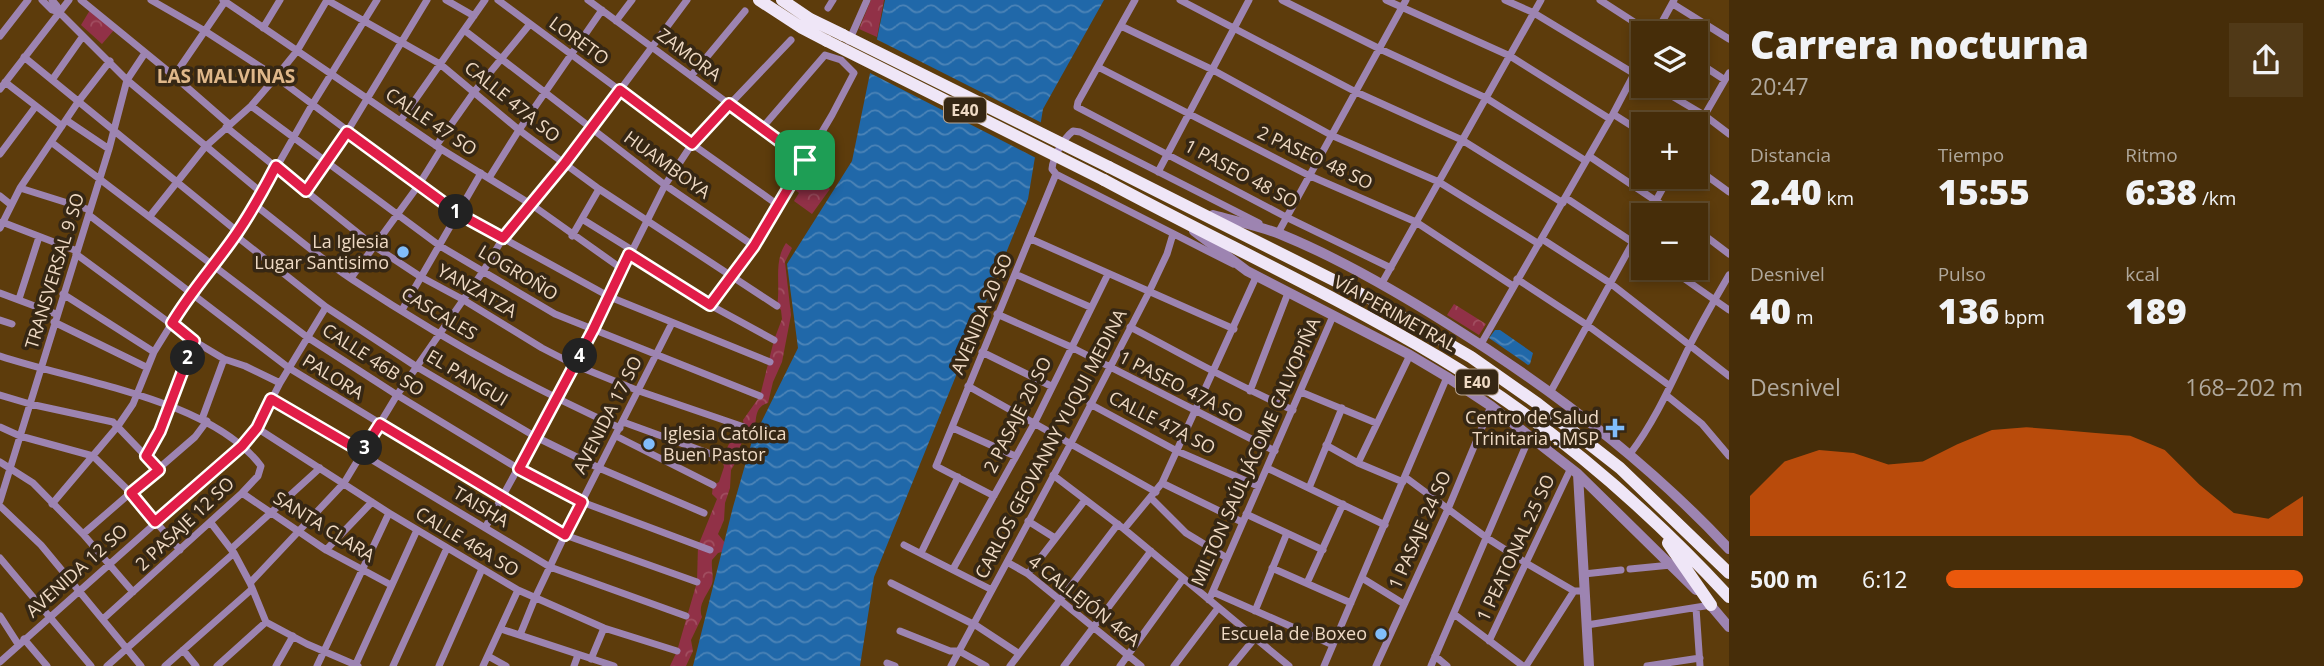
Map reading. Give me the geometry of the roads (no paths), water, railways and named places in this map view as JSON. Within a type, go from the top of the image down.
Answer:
[{"type":"highway","name":"VÍA PERIMETRAL","points":[[759,0],[802,28],[1104,180],[1360,313],[1441,359],[1569,448],[1621,491],[1729,597]]},
{"type":"highway","name":"VÍA PERIMETRAL","points":[[782,0],[810,19],[1376,301],[1471,357],[1538,404],[1620,468],[1729,573]]},
{"type":"highway","points":[[1654,523],[1711,605]]},
{"type":"street","points":[[0,36],[27,0]]},
{"type":"street","points":[[41,0],[52,10],[59,12]]},
{"type":"street","points":[[52,0],[59,12],[127,80],[262,193]]},
{"type":"street","points":[[69,0],[3,86],[109,149]]},
{"type":"street","name":"YANZATZA","points":[[80,0],[174,76],[228,126],[306,191],[374,246],[421,277],[575,365],[639,391],[744,427]]},
{"type":"street","points":[[151,0],[276,77],[418,186],[459,214],[610,297],[770,362]]},
{"type":"street","points":[[174,76],[225,0]]},
{"type":"street","name":"CALLE 47 SO","points":[[225,0],[439,148],[531,205],[622,269]]},
{"type":"street","points":[[263,27],[280,0]]},
{"type":"street","points":[[150,216],[205,148],[251,106],[276,77],[297,51],[327,0]]},
{"type":"street","name":"CALLE 47A SO","points":[[327,0],[440,64],[519,130],[599,189],[778,306]]},
{"type":"street","points":[[52,504],[118,426],[137,395],[154,352],[190,294],[256,205],[312,104],[377,0]]},
{"type":"street","points":[[306,191],[368,99],[426,0]]},
{"type":"street","points":[[446,0],[474,16]]},
{"type":"street","points":[[401,120],[485,0]]},
{"type":"street","name":"LORETO","points":[[498,0],[778,205]]},
{"type":"street","name":"ZAMORA","points":[[588,0],[805,160]]},
{"type":"street","points":[[616,22],[632,0]]},
{"type":"street","points":[[165,666],[251,586],[344,483],[397,395],[484,270],[503,238],[565,163],[687,0]]},
{"type":"street","points":[[828,8],[833,0]]},
{"type":"street","points":[[841,60],[867,0]]},
{"type":"street","points":[[1098,67],[1135,0]]},
{"type":"street","points":[[1180,0],[1356,92],[1462,140],[1631,240]]},
{"type":"street","points":[[1158,172],[1250,0]]},
{"type":"street","points":[[1282,0],[1486,98],[1660,203]]},
{"type":"street","points":[[1386,0],[1510,56],[1631,126]]},
{"type":"street","points":[[1278,233],[1406,0]]},
{"type":"street","points":[[1505,0],[1534,13],[1631,71]]},
{"type":"street","points":[[1382,283],[1541,0]]},
{"type":"street","points":[[1600,0],[1634,21]]},
{"type":"street","points":[[1662,21],[1674,2],[1729,39]]},
{"type":"street","points":[[489,178],[602,10]]},
{"type":"street","points":[[691,76],[744,11]]},
{"type":"street","points":[[351,278],[418,186],[474,92],[530,24]]},
{"type":"street","points":[[1121,26],[1213,70],[1331,135],[1439,182],[1610,284],[1729,376]]},
{"type":"street","name":"HUAMBOYA","points":[[464,30],[666,185],[754,246]]},
{"type":"street","points":[[52,80],[83,36]]},
{"type":"street","points":[[485,528],[557,400],[666,185],[692,144],[791,40]]},
{"type":"street","name":"TRANSVERSAL 9 SO","points":[[0,500],[109,149],[127,80],[145,53]]},
{"type":"street","points":[[710,305],[754,246],[854,73],[841,60],[825,55],[762,128]]},
{"type":"street","name":"EL PANGUI","points":[[24,57],[326,307],[417,367],[536,437],[599,468],[704,513]]},
{"type":"street","points":[[110,61],[78,102],[20,188],[1,225],[77,252],[194,341],[224,359],[280,383]]},
{"type":"street","name":"1 PASEO 48 SO","points":[[1098,67],[1077,107],[1286,217],[1391,268]]},
{"type":"street","name":"2 PASEO 48 SO","points":[[1098,67],[1308,175],[1416,222],[1587,326],[1671,386]]},
{"type":"street","points":[[1706,112],[1728,77],[1708,67]]},
{"type":"street","points":[[1481,344],[1631,79]]},
{"type":"street","points":[[1675,98],[1699,112]]},
{"type":"street","points":[[0,154],[36,106]]},
{"type":"street","name":"LOGROÑO","points":[[251,106],[440,246],[555,314],[760,396]]},
{"type":"street","points":[[1708,118],[1729,134]]},
{"type":"street","name":"AVENIDA 20 SO","points":[[958,477],[936,466],[1056,174],[1052,163],[1068,135],[1073,131],[1080,132]]},
{"type":"street","name":"VÍA PERIMETRAL","points":[[1080,132],[1382,283],[1481,344],[1551,391],[1630,454],[1727,544]]},
{"type":"street","name":"CALLE 46B SO","points":[[51,142],[307,337],[397,395],[519,469],[582,502],[710,550]]},
{"type":"street","points":[[402,310],[481,173]]},
{"type":"street","name":"VÍA PERIMETRAL","points":[[1056,174],[1410,355],[1491,406],[1574,471],[1711,605],[1729,627]]},
{"type":"street","points":[[1708,177],[1729,192]]},
{"type":"street","name":"PALORA","points":[[20,188],[89,213],[190,294],[289,368],[565,535],[697,582]]},
{"type":"street","points":[[572,236],[599,189]]},
{"type":"street","points":[[1654,203],[1663,189]]},
{"type":"street","points":[[0,196],[10,204]]},
{"type":"street","name":"CASCALES","points":[[256,205],[351,278],[557,400],[619,429],[722,458]]},
{"type":"street","name":"VÍA PERIMETRAL","points":[[1193,209],[1278,233]]},
{"type":"street","points":[[582,219],[710,305],[774,340]]},
{"type":"street","name":"VÍA PERIMETRAL","points":[[1185,224],[1252,274]]},
{"type":"street","name":"CARLOS GEOVANNY YUQUI MEDINA","points":[[951,666],[1149,292],[1167,254],[1173,234]]},
{"type":"street","points":[[19,299],[39,237]]},
{"type":"street","points":[[1708,238],[1729,254]]},
{"type":"street","points":[[1031,239],[1234,329]]},
{"type":"street","points":[[1551,391],[1631,247]]},
{"type":"street","points":[[1015,274],[1090,307]]},
{"type":"street","name":"2 PASAJE 20 SO","points":[[953,569],[1034,424],[1108,274]]},
{"type":"street","points":[[1010,666],[1059,599],[1162,483],[1234,329],[1252,274]]},
{"type":"street","points":[[1630,454],[1666,396],[1690,345],[1729,275]]},
{"type":"street","points":[[1686,280],[1729,310]]},
{"type":"street","points":[[0,293],[19,299],[146,367]]},
{"type":"street","points":[[1250,391],[1288,293]]},
{"type":"street","points":[[63,294],[154,352]]},
{"type":"street","name":"AVENIDA 12 SO","points":[[1,658],[242,446],[257,428],[280,383],[326,307]]},
{"type":"street","name":"1 PASEO 47A SO","points":[[997,314],[1071,347],[1275,451]]},
{"type":"street","name":"MILTON SAÚL JÁCOME CALVOPIÑA","points":[[1211,596],[1333,316]]},
{"type":"street","points":[[0,320],[12,324]]},
{"type":"street","name":"AVENIDA 17 SO","points":[[520,635],[565,535],[672,323]]},
{"type":"street","points":[[1130,327],[1250,391],[1293,410]]},
{"type":"street","points":[[146,456],[160,431],[194,341]]},
{"type":"street","points":[[982,352],[1051,386]]},
{"type":"street","points":[[1358,463],[1410,355]]},
{"type":"street","points":[[0,356],[169,406],[225,431],[242,446]]},
{"type":"street","points":[[83,534],[195,438],[204,420],[224,359]]},
{"type":"street","points":[[1324,666],[1447,377]]},
{"type":"street","points":[[968,386],[1154,495],[1186,533],[1227,558]]},
{"type":"street","points":[[1301,391],[1376,422]]},
{"type":"street","points":[[0,395],[110,421],[118,426],[159,470]]},
{"type":"street","points":[[1666,396],[1702,424],[1729,456]]},
{"type":"street","name":"TAISHA","points":[[271,399],[550,567],[686,616]]},
{"type":"street","name":"CALLE 47A SO","points":[[1090,404],[1177,451],[1258,486]]},
{"type":"street","name":"1 PASAJE 24 SO","points":[[1376,666],[1448,509],[1491,406]]},
{"type":"street","points":[[1309,488],[1342,408]]},
{"type":"street","points":[[0,427],[20,436],[93,456],[131,493],[180,550]]},
{"type":"street","name":"CALLE 46A SO","points":[[257,428],[389,513],[518,590],[604,628],[677,651]]},
{"type":"street","points":[[953,428],[1015,456]]},
{"type":"street","points":[[619,429],[713,485]]},
{"type":"street","points":[[1431,666],[1531,436]]},
{"type":"street","points":[[1326,445],[1358,463],[1404,479],[1526,563],[1579,591],[1587,625],[1589,666]]},
{"type":"street","name":"2 PASAJE 12 SO","points":[[103,619],[211,523],[258,476],[261,469],[258,462],[242,446]]},
{"type":"street","points":[[0,462],[33,483],[83,534],[133,592]]},
{"type":"street","points":[[107,666],[320,468]]},
{"type":"street","points":[[1267,468],[1385,524]]},
{"type":"street","points":[[1454,614],[1524,666],[1579,591],[1584,574],[1574,471]]},
{"type":"street","name":"1 PEATONAL 25 SO","points":[[1489,641],[1574,471]]},
{"type":"street","points":[[1053,475],[1183,579],[1211,596],[1255,611],[1334,645]]},
{"type":"street","points":[[921,553],[958,477],[994,496]]},
{"type":"street","points":[[1162,483],[1242,522]]},
{"type":"street","name":"SANTA CLARA","points":[[242,493],[326,550],[391,585]]},
{"type":"street","points":[[1028,574],[1085,500]]},
{"type":"street","points":[[326,550],[372,502]]},
{"type":"street","points":[[1307,583],[1343,504]]},
{"type":"street","points":[[0,506],[41,545],[141,666]]},
{"type":"street","points":[[317,666],[389,513]]},
{"type":"street","points":[[1246,514],[1323,550]]},
{"type":"street","points":[[1028,521],[1055,538]]},
{"type":"street","points":[[211,523],[232,551],[266,622],[356,666],[417,530]]},
{"type":"street","points":[[1255,611],[1287,533]]},
{"type":"street","points":[[904,545],[992,590]]},
{"type":"street","points":[[393,666],[447,548]]},
{"type":"street","points":[[1064,666],[1151,551]]},
{"type":"street","points":[[0,558],[91,666]]},
{"type":"street","name":"4 CALLEJÓN 46A","points":[[1007,562],[1028,574],[1141,666]]},
{"type":"street","points":[[1630,569],[1671,565]]},
{"type":"street","points":[[1272,568],[1351,603]]},
{"type":"street","points":[[439,666],[482,569]]},
{"type":"street","points":[[1584,574],[1621,570]]},
{"type":"street","points":[[1362,578],[1404,604]]},
{"type":"street","points":[[1120,666],[1183,579]]},
{"type":"street","points":[[891,583],[972,624],[1018,653]]},
{"type":"street","points":[[483,666],[518,590]]},
{"type":"street","points":[[1211,596],[1218,608],[1289,666]]},
{"type":"street","points":[[1587,625],[1711,605]]},
{"type":"street","points":[[1174,666],[1218,608]]},
{"type":"street","points":[[1647,666],[1700,662],[1696,608]]},
{"type":"street","points":[[0,616],[47,666]]},
{"type":"street","points":[[218,666],[266,622]]},
{"type":"street","points":[[591,659],[604,628]]},
{"type":"street","points":[[501,629],[614,666]]},
{"type":"street","points":[[900,631],[950,651],[959,651],[986,666]]},
{"type":"street","points":[[276,666],[293,636]]},
{"type":"street","points":[[1232,666],[1255,638]]},
{"type":"street","points":[[183,650],[196,666]]},
{"type":"street","points":[[573,666],[578,654]]},
{"type":"street","points":[[488,656],[506,666]]},
{"type":"street","points":[[1435,656],[1447,666]]},
{"type":"water","points":[[885,0],[1104,0],[1043,109],[1028,199],[874,577],[860,666],[693,666],[752,441],[798,348],[787,264],[852,161]]},
{"type":"water","points":[[1495,330],[1500,330],[1533,353],[1530,364],[1489,338]]},
{"type":"place","name":"La Iglesia Lugar Santisimo","points":[[403,252]]},
{"type":"place","name":"Centro de Salud Trinitaria . MSP","points":[[1615,428]]},
{"type":"place","name":"Iglesia Católica Buen Pastor","points":[[649,444]]},
{"type":"place","name":"Escuela de Boxeo","points":[[1381,634]]},
{"type":"district","name":"LAS MALVINAS","points":[[226,76]]}]
